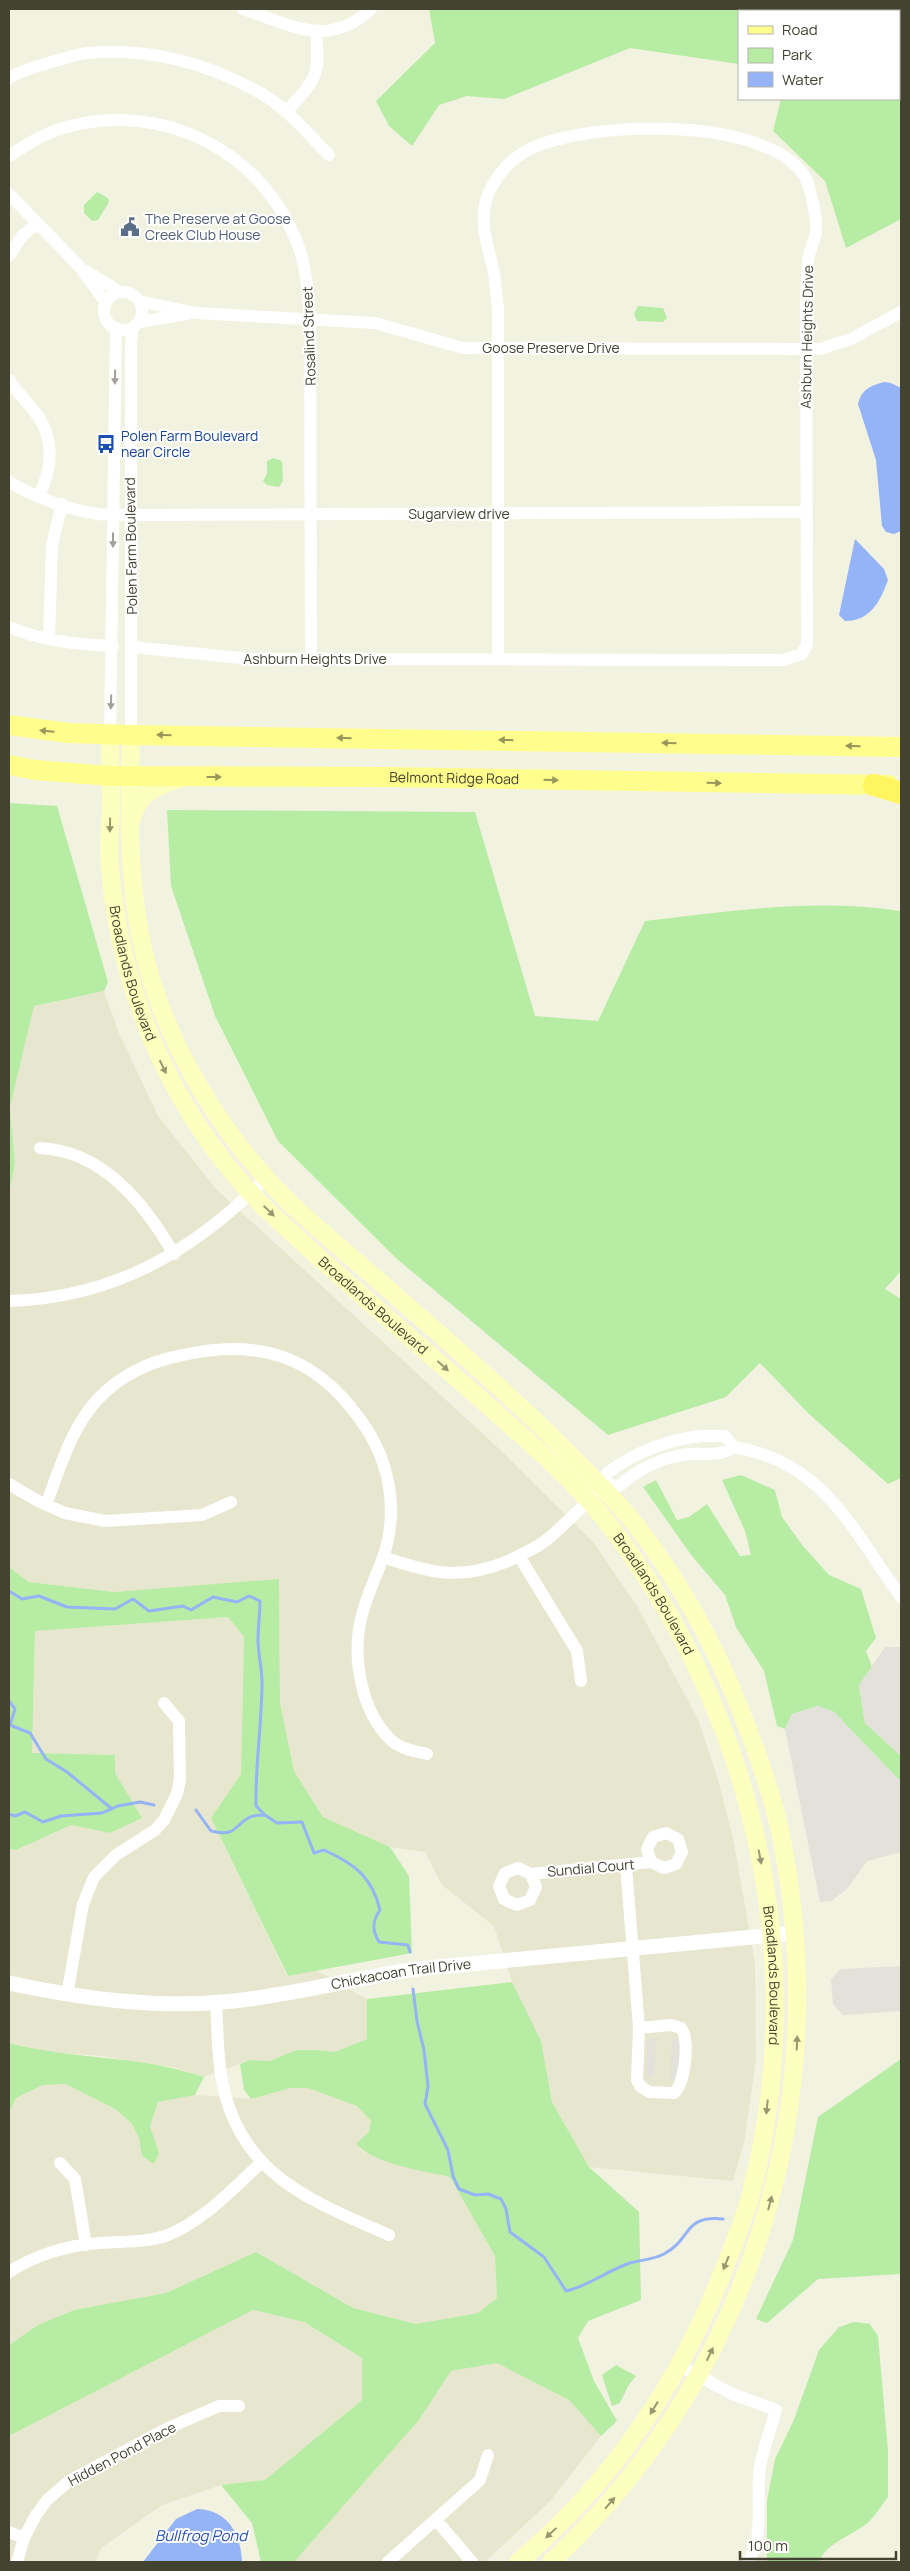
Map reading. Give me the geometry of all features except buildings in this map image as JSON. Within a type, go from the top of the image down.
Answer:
[{"type":"highway","points":[[874,785],[901,793]]},
{"type":"main road","points":[[9,726],[68,733],[131,735],[901,747]]},
{"type":"main road","name":"Broadlands Boulevard","points":[[110,734],[110,864],[114,900],[126,965],[142,1017],[163,1067],[180,1098],[202,1132],[250,1193],[298,1239],[543,1455],[588,1500],[663,1601],[698,1668],[720,1716],[753,1825],[768,1897],[772,1936],[776,2036],[766,2124],[750,2198],[710,2305],[679,2365],[644,2424],[598,2483],[555,2530],[518,2562]]},
{"type":"main road","name":"Broadlands Boulevard","points":[[131,735],[130,828],[132,880],[144,954],[167,1020],[198,1084],[217,1116],[266,1178],[310,1221],[496,1385],[604,1485],[631,1518],[674,1579],[709,1640],[735,1697],[761,1763],[779,1826],[795,1933],[797,2048],[788,2117],[765,2223],[746,2274],[699,2376],[670,2424],[638,2470],[599,2515],[551,2562]]},
{"type":"main road","name":"Belmont Ridge Road","points":[[9,765],[35,770],[110,776],[384,777],[901,784]]},
{"type":"main road","points":[[130,828],[134,809],[146,794],[161,784],[187,777]]},
{"type":"street","points":[[243,9],[316,33],[342,28],[371,9]]},
{"type":"street","points":[[287,112],[314,78],[319,62],[316,33]]},
{"type":"street","points":[[9,78],[21,71],[80,54],[121,53],[174,58],[216,71],[263,94],[287,112],[329,155]]},
{"type":"street","name":"Rosalind Street","points":[[9,156],[35,139],[62,128],[108,120],[155,124],[208,142],[230,154],[256,176],[278,204],[300,250],[307,280],[310,320],[311,659]]},
{"type":"street","name":"Ashburn Heights Drive","points":[[132,647],[222,657],[311,659],[498,660],[793,658],[802,654],[807,644],[805,349],[808,258],[816,230],[812,201],[804,175],[783,156],[752,142],[706,132],[643,128],[582,134],[543,144],[510,162],[496,181],[486,200],[483,224],[494,274],[498,307],[498,660]]},
{"type":"street","points":[[9,194],[79,266],[120,292],[134,295],[139,301],[196,313]]},
{"type":"street","points":[[9,256],[22,236],[38,223]]},
{"type":"street","name":"Polen Farm Boulevard","points":[[79,266],[106,303],[106,318],[116,328],[113,646],[110,734]]},
{"type":"street","points":[[106,303],[111,296],[120,292]]},
{"type":"street","name":"Polen Farm Boulevard","points":[[131,735],[131,344],[142,308],[139,301]]},
{"type":"street","name":"Goose Preserve Drive","points":[[196,313],[375,324],[463,348],[820,349],[851,339],[901,312]]},
{"type":"street","points":[[116,328],[125,330],[136,324],[196,313]]},
{"type":"street","points":[[9,380],[16,392],[39,417],[48,439],[49,473],[38,497]]},
{"type":"street","points":[[9,482],[38,497],[98,514],[114,514]]},
{"type":"street","points":[[49,640],[52,545],[62,504]]},
{"type":"street","name":"Sugarview drive","points":[[114,514],[805,512]]},
{"type":"street","points":[[9,627],[49,640],[78,645],[113,646]]},
{"type":"street","points":[[40,1148],[62,1149],[92,1163],[112,1177],[154,1220],[174,1254]]},
{"type":"street","points":[[9,1301],[61,1296],[100,1286],[139,1272],[174,1254],[206,1232],[266,1178]]},
{"type":"street","points":[[46,1506],[80,1424],[99,1398],[123,1378],[158,1361],[210,1349],[234,1347],[259,1350],[289,1359],[315,1374],[337,1394],[368,1430],[381,1456],[389,1484],[391,1521],[383,1557],[360,1620],[358,1649],[361,1678],[374,1715],[391,1740],[407,1750],[427,1754]]},
{"type":"street","points":[[383,1557],[420,1570],[456,1574],[491,1568],[519,1556],[550,1537],[604,1485],[607,1473],[620,1463],[669,1442],[704,1436],[725,1436],[734,1447],[757,1451],[791,1465],[828,1494],[901,1597]]},
{"type":"street","points":[[604,1485],[619,1486],[641,1469],[675,1457],[723,1454],[734,1447]]},
{"type":"street","points":[[9,1484],[46,1506],[84,1518],[125,1521],[202,1516],[231,1502]]},
{"type":"street","points":[[519,1556],[577,1651],[581,1681]]},
{"type":"street","points":[[67,1995],[83,1904],[94,1877],[116,1855],[155,1830],[172,1808],[177,1794],[180,1779],[179,1721],[164,1704]]},
{"type":"street","name":"Sundial Court","points":[[531,1874],[651,1862]]},
{"type":"street","points":[[626,1866],[639,2028],[637,2080],[640,2086],[649,2092],[674,2093],[682,2084],[685,2033],[675,2026],[639,2028]]},
{"type":"street","name":"Chickacoan Trail Drive","points":[[9,1983],[67,1995],[116,2002],[158,2004],[216,2002],[273,1996],[374,1975],[417,1969],[795,1933]]},
{"type":"street","points":[[216,2002],[221,2073],[225,2094],[240,2132],[262,2162],[291,2188],[309,2199],[389,2235]]},
{"type":"street","points":[[9,2272],[40,2256],[86,2244],[149,2240],[185,2227],[201,2217],[262,2162]]},
{"type":"street","points":[[60,2163],[75,2179],[86,2244]]},
{"type":"street","points":[[679,2365],[732,2394],[776,2410],[760,2466],[757,2498],[759,2530],[757,2542],[748,2562]]},
{"type":"street","name":"Hidden Pond Place","points":[[17,2562],[24,2538],[36,2515],[47,2500],[78,2475],[168,2428],[219,2406],[239,2406]]},
{"type":"street","points":[[388,2562],[480,2480],[488,2455]]},
{"type":"street","points":[[436,2520],[472,2562]]},
{"type":"street","points":[[9,2532],[24,2538]]},
{"type":"shaded area","points":[[104,991],[118,1031],[158,1116],[216,1189],[494,1444],[593,1542],[637,1606],[698,1719],[718,1780],[733,1838],[755,1963],[756,2059],[744,2143],[733,2181],[589,2167],[552,2102],[541,2041],[512,1982],[494,1926],[442,1885],[425,1852],[390,1847],[323,1817],[294,1771],[280,1703],[279,1580],[114,1592],[29,1582],[9,1567],[9,1194],[15,1163],[10,1107],[34,1006]]},
{"type":"shaded area","points":[[228,1617],[244,1637],[241,1774],[211,1818],[287,1976],[316,1970],[367,1999],[367,2039],[335,2052],[296,2050],[270,2061],[250,2060],[204,2077],[178,2068],[100,2056],[38,2051],[9,2043],[9,1849],[16,1850],[71,1825],[110,1833],[142,1818],[115,1773],[115,1755],[32,1753],[35,1631]]},
{"type":"shaded area","points":[[885,1647],[901,1647],[901,1756],[865,1723],[859,1685]]},
{"type":"shaded area","points":[[818,1706],[834,1712],[901,1782],[901,1852],[867,1861],[847,1889],[831,1901],[820,1902],[785,1729],[792,1714]]},
{"type":"shaded area","points":[[901,1966],[901,2011],[843,2015],[833,2004],[831,1979],[841,1969]]},
{"type":"shaded area","points":[[648,2038],[656,2039],[654,2077],[646,2077]]},
{"type":"shaded area","points":[[672,2039],[680,2040],[678,2079],[670,2079]]},
{"type":"shaded area","points":[[66,2084],[117,2110],[132,2124],[139,2138],[142,2156],[159,2153],[150,2126],[158,2102],[195,2095],[251,2099],[290,2088],[308,2088],[357,2106],[371,2121],[369,2132],[356,2144],[363,2152],[417,2170],[450,2177],[495,2256],[497,2298],[478,2313],[417,2324],[353,2308],[256,2252],[166,2293],[74,2310],[38,2325],[9,2345],[9,2113],[16,2098],[43,2085]]},
{"type":"shaded area","points":[[253,2310],[304,2322],[362,2358],[362,2400],[265,2480],[221,2485],[162,2505],[101,2548],[95,2562],[9,2562],[9,2436]]},
{"type":"shaded area","points":[[497,2363],[569,2400],[601,2436],[550,2501],[485,2562],[294,2562],[419,2420],[451,2371]]},
{"type":"green space","points":[[429,9],[901,9],[901,219],[846,248],[825,181],[773,131],[781,100],[900,100],[900,10],[738,10],[738,64],[630,48],[504,99],[467,96],[439,105],[412,146],[389,126],[376,101],[435,43]]},
{"type":"green space","points":[[97,192],[108,198],[109,202],[98,220],[92,221],[84,213],[84,205]]},
{"type":"green space","points":[[638,306],[663,308],[667,318],[663,322],[637,321],[634,314]]},
{"type":"green space","points":[[273,458],[282,461],[283,481],[279,487],[267,485],[263,481],[267,474],[267,461]]},
{"type":"green space","points":[[9,803],[57,806],[108,982],[104,991],[34,1006],[10,1107],[15,1163],[9,1194]]},
{"type":"green space","points":[[167,810],[475,812],[535,1016],[598,1021],[645,921],[772,907],[837,906],[900,911],[901,1271],[885,1289],[901,1299],[901,1478],[888,1484],[809,1414],[760,1363],[726,1397],[608,1435],[397,1259],[278,1141],[215,1016],[171,886]]},
{"type":"green space","points":[[741,1475],[775,1490],[782,1517],[803,1546],[829,1575],[861,1589],[876,1638],[866,1651],[872,1667],[859,1685],[865,1723],[901,1756],[901,1782],[834,1712],[818,1706],[792,1714],[785,1729],[777,1726],[764,1671],[736,1627],[725,1595],[692,1556],[643,1487],[656,1480],[677,1520],[689,1517],[707,1504],[740,1556],[751,1555],[745,1531],[722,1480]]},
{"type":"green space","points":[[9,1567],[29,1582],[114,1592],[279,1579],[280,1703],[294,1771],[323,1817],[390,1847],[409,1876],[412,1953],[288,1976],[211,1818],[241,1774],[244,1637],[228,1617],[35,1631],[32,1753],[115,1755],[115,1773],[142,1818],[110,1833],[71,1825],[16,1850],[9,1849]]},
{"type":"green space","points":[[512,1982],[541,2041],[552,2102],[589,2167],[639,2212],[641,2300],[588,2321],[578,2338],[594,2381],[617,2421],[601,2436],[569,2400],[497,2363],[451,2371],[419,2420],[294,2562],[261,2562],[252,2523],[221,2485],[265,2480],[362,2400],[362,2358],[304,2322],[253,2310],[9,2436],[9,2345],[38,2325],[74,2310],[166,2293],[256,2252],[353,2308],[416,2324],[478,2313],[497,2298],[495,2256],[450,2177],[400,2166],[364,2151],[356,2144],[369,2132],[371,2121],[357,2106],[308,2088],[290,2088],[251,2099],[244,2090],[240,2064],[250,2060],[270,2061],[296,2050],[335,2052],[367,2039],[367,1999]]},
{"type":"green space","points":[[9,2043],[58,2052],[156,2065],[204,2077],[195,2095],[158,2102],[150,2126],[159,2153],[154,2164],[142,2156],[139,2138],[132,2124],[117,2110],[66,2084],[43,2085],[16,2098],[9,2113]]},
{"type":"green space","points":[[901,2059],[901,2274],[818,2279],[767,2323],[756,2319],[793,2240],[818,2117]]},
{"type":"green space","points":[[854,2322],[870,2324],[878,2336],[888,2451],[888,2497],[868,2522],[833,2544],[818,2562],[767,2562],[767,2501],[775,2459],[793,2422],[819,2350],[839,2327]]},
{"type":"green space","points":[[616,2365],[636,2376],[628,2386],[620,2403],[612,2406],[602,2375]]},
{"type":"water","points":[[884,382],[901,388],[901,531],[894,534],[886,532],[882,526],[876,460],[858,404],[867,389]]},
{"type":"water","points":[[855,539],[884,569],[888,580],[873,609],[861,618],[845,621],[839,615]]},
{"type":"water","name":"Bullfrog Pond","points":[[197,2509],[208,2510],[217,2514],[231,2525],[239,2542],[242,2562],[143,2562],[176,2519]]},
{"type":"waterway","points":[[9,1591],[22,1599],[39,1596],[67,1607],[115,1609],[133,1599],[149,1611],[183,1606],[191,1610],[213,1597],[237,1602],[249,1596],[260,1601],[258,1640],[262,1698],[256,1806],[265,1815]]},
{"type":"waterway","points":[[9,1701],[15,1709],[10,1725],[30,1733],[46,1759],[67,1772],[112,1809]]},
{"type":"waterway","points":[[9,1814],[15,1816],[25,1812],[43,1822],[61,1816],[102,1813],[118,1806],[140,1802],[154,1805]]},
{"type":"waterway","points":[[196,1810],[211,1831],[226,1833],[234,1830],[245,1820],[255,1815],[265,1815],[277,1823],[302,1822],[314,1853],[324,1850],[335,1855],[353,1866],[367,1880],[377,1899],[380,1910],[375,1918],[374,1926],[379,1942],[408,1945],[410,1952]]},
{"type":"waterway","points":[[413,1989],[417,2021],[424,2050],[428,2086],[425,2104],[448,2150],[453,2176],[459,2189],[475,2195],[488,2194],[501,2199],[506,2209],[510,2232],[544,2257],[566,2291],[583,2286],[622,2266],[664,2254],[673,2248],[694,2224],[710,2219],[723,2219]]},
{"type":"place","name":"The Preserve at Goose Creek Club House","points":[[130,227]]},
{"type":"place","name":"Polen Farm Boulevard near Circle","points":[[106,444]]}]
